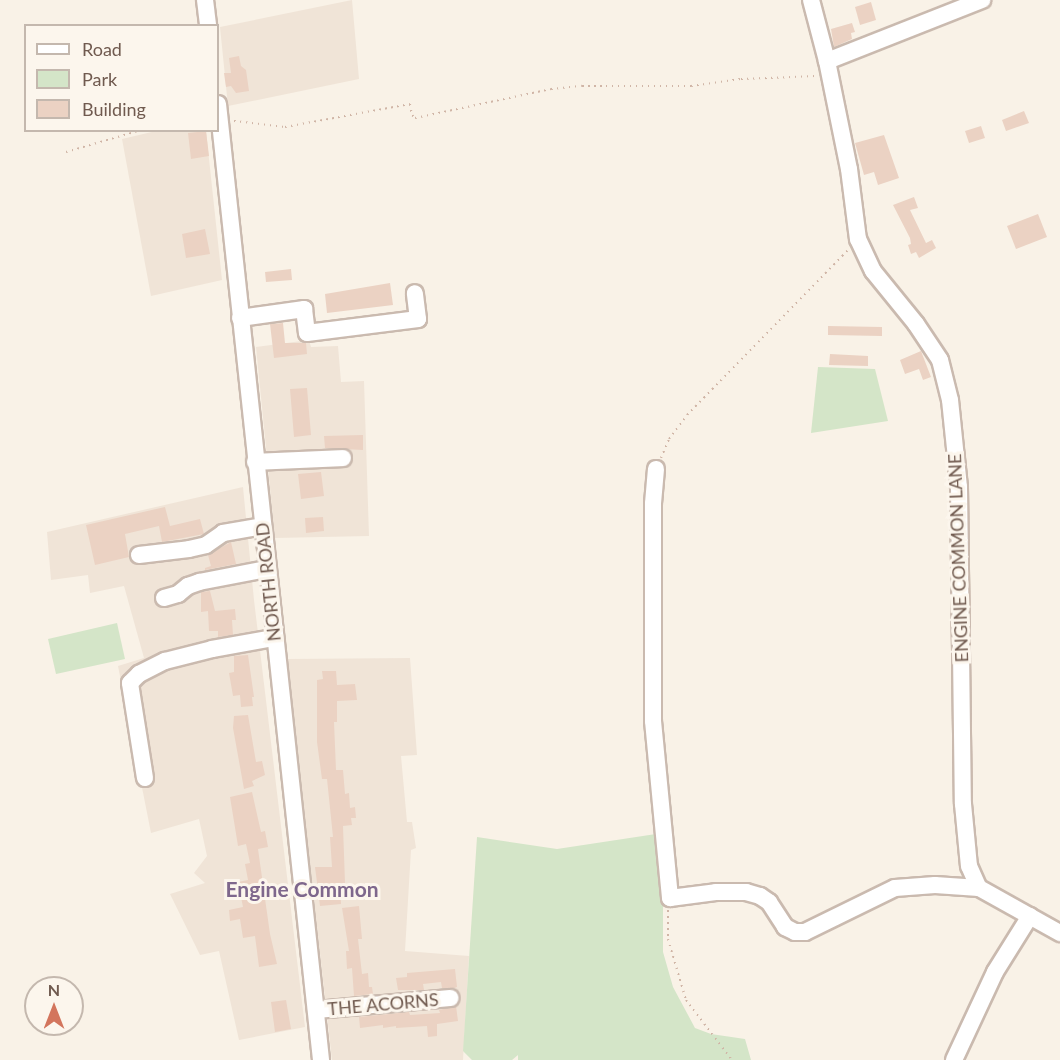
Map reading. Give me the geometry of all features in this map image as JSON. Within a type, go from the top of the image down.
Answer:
[{"type":"street","points":[[205,0],[208,24]]},
{"type":"street","name":"ENGINE COMMON LANE","points":[[811,0],[829,68],[849,169],[858,239],[873,271],[916,324],[940,360],[950,400],[959,487],[963,804],[969,866],[979,888]]},
{"type":"street","points":[[829,68],[982,0]]},
{"type":"street","name":"NORTH ROAD","points":[[219,114],[261,526],[321,1060]]},
{"type":"street","points":[[240,318],[304,309],[307,333],[418,319],[415,293]]},
{"type":"street","points":[[255,462],[343,458]]},
{"type":"street","points":[[656,469],[653,504],[653,721],[670,898],[716,892],[746,892],[769,902],[785,927],[795,932],[805,932],[895,888],[935,885],[979,888],[1060,933]]},
{"type":"street","points":[[139,555],[206,545],[223,533],[261,526]]},
{"type":"street","points":[[164,598],[178,594],[188,586],[199,582],[266,569]]},
{"type":"street","points":[[145,778],[130,683],[139,674],[165,662],[212,649],[274,638]]},
{"type":"street","points":[[954,1060],[995,972],[1030,916]]},
{"type":"street","name":"THE ACORNS","points":[[316,1010],[450,998]]},
{"type":"path","points":[[230,120],[285,127],[410,104],[412,115],[415,117],[551,89],[582,86],[691,86],[829,68]]},
{"type":"path","points":[[66,152],[134,132]]},
{"type":"path","points":[[656,469],[669,439],[687,415],[858,239]]},
{"type":"path","points":[[670,898],[668,939],[686,1000],[732,1060]]},
{"type":"shaded area","points":[[352,0],[359,79],[228,106],[220,27]]},
{"type":"shaded area","points":[[152,132],[206,132],[222,280],[151,296],[122,139]]},
{"type":"shaded area","points":[[309,340],[311,347],[338,346],[341,382],[364,381],[369,536],[275,538],[256,347]]},
{"type":"shaded area","points":[[243,487],[254,600],[305,1027],[239,1040],[219,951],[200,955],[170,894],[205,883],[194,873],[207,856],[199,819],[151,833],[118,666],[144,658],[124,586],[90,593],[88,575],[51,580],[47,532]]},
{"type":"shaded area","points":[[410,658],[417,755],[401,756],[407,822],[412,822],[416,848],[411,850],[405,951],[469,956],[463,1060],[332,1060],[287,659]]},
{"type":"green space","points":[[818,367],[875,369],[888,421],[811,433]]},
{"type":"green space","points":[[117,623],[125,659],[56,674],[48,639]]},
{"type":"green space","points":[[656,834],[663,899],[663,952],[673,987],[695,1028],[711,1034],[745,1039],[751,1060],[518,1060],[518,1055],[512,1060],[472,1060],[463,1051],[477,837],[557,849]]},
{"type":"building","points":[[871,2],[876,20],[860,25],[855,7]]},
{"type":"building","points":[[852,23],[855,32],[851,33],[852,39],[834,47],[831,29]]},
{"type":"building","points":[[239,56],[241,66],[246,70],[249,91],[236,93],[231,86],[226,87],[224,73],[231,73],[229,58]]},
{"type":"building","points":[[1024,111],[1029,123],[1006,131],[1002,120]]},
{"type":"building","points":[[981,126],[985,138],[969,143],[965,131]]},
{"type":"building","points":[[206,132],[209,156],[191,159],[188,133]]},
{"type":"building","points":[[884,135],[899,178],[878,185],[874,172],[864,175],[855,143]]},
{"type":"building","points":[[914,197],[918,208],[910,210],[926,243],[932,240],[936,248],[919,258],[916,252],[911,254],[908,245],[911,244],[910,238],[893,205]]},
{"type":"building","points":[[1038,214],[1047,237],[1016,249],[1007,226]]},
{"type":"building","points":[[205,229],[210,254],[186,258],[182,234]]},
{"type":"building","points":[[291,269],[292,280],[266,282],[265,272]]},
{"type":"building","points":[[390,283],[393,305],[327,313],[325,294]]},
{"type":"building","points":[[283,323],[285,343],[306,343],[307,354],[274,358],[270,324]]},
{"type":"building","points":[[828,326],[882,327],[882,336],[828,335]]},
{"type":"building","points":[[921,351],[931,377],[923,380],[919,369],[905,374],[900,360]]},
{"type":"building","points":[[830,354],[868,356],[868,366],[829,365]]},
{"type":"building","points":[[307,388],[311,435],[294,437],[290,389]]},
{"type":"building","points":[[363,435],[363,450],[325,448],[324,436]]},
{"type":"building","points":[[321,472],[324,496],[301,499],[298,474]]},
{"type":"building","points":[[165,507],[170,526],[200,519],[204,534],[162,542],[159,526],[125,534],[129,557],[95,565],[86,525]]},
{"type":"building","points":[[323,517],[324,531],[306,533],[305,518]]},
{"type":"building","points":[[231,542],[236,564],[205,570],[211,566],[208,555]]},
{"type":"building","points":[[210,591],[215,611],[235,609],[236,620],[232,620],[233,635],[218,637],[218,631],[209,631],[208,611],[201,612],[201,592]]},
{"type":"building","points":[[248,655],[254,697],[252,697],[253,706],[241,707],[240,695],[233,696],[229,673],[234,672],[234,656]]},
{"type":"building","points":[[322,671],[336,671],[337,685],[355,684],[357,700],[337,701],[337,722],[334,722],[336,770],[343,770],[345,794],[349,793],[350,808],[355,807],[356,818],[351,818],[352,825],[343,826],[345,883],[340,883],[341,904],[320,906],[315,867],[332,867],[330,837],[333,837],[327,779],[322,779],[317,742],[317,680],[323,679]]},
{"type":"building","points":[[248,715],[256,762],[262,761],[265,775],[252,781],[254,786],[244,789],[233,728],[234,716]]},
{"type":"building","points":[[252,792],[261,832],[265,831],[268,847],[258,849],[270,934],[277,964],[259,967],[255,936],[243,938],[240,919],[230,921],[229,910],[243,907],[238,882],[248,880],[245,864],[250,863],[246,844],[238,846],[230,797]]},
{"type":"building","points":[[359,906],[362,939],[358,939],[362,974],[368,973],[369,987],[372,987],[373,994],[354,996],[352,968],[347,969],[346,951],[349,951],[342,908]]},
{"type":"building","points":[[455,969],[457,987],[442,988],[441,982],[423,984],[424,990],[398,990],[396,978],[407,977],[407,973]]},
{"type":"building","points":[[286,1000],[291,1029],[275,1032],[271,1002]]},
{"type":"building","points":[[456,1006],[458,1021],[437,1024],[437,1036],[428,1037],[427,1026],[383,1028],[383,1025],[360,1028],[359,1017],[409,1012],[410,1015],[440,1013],[439,1010]]},
{"type":"district","name":"Engine Common","points":[[302,889]]}]
